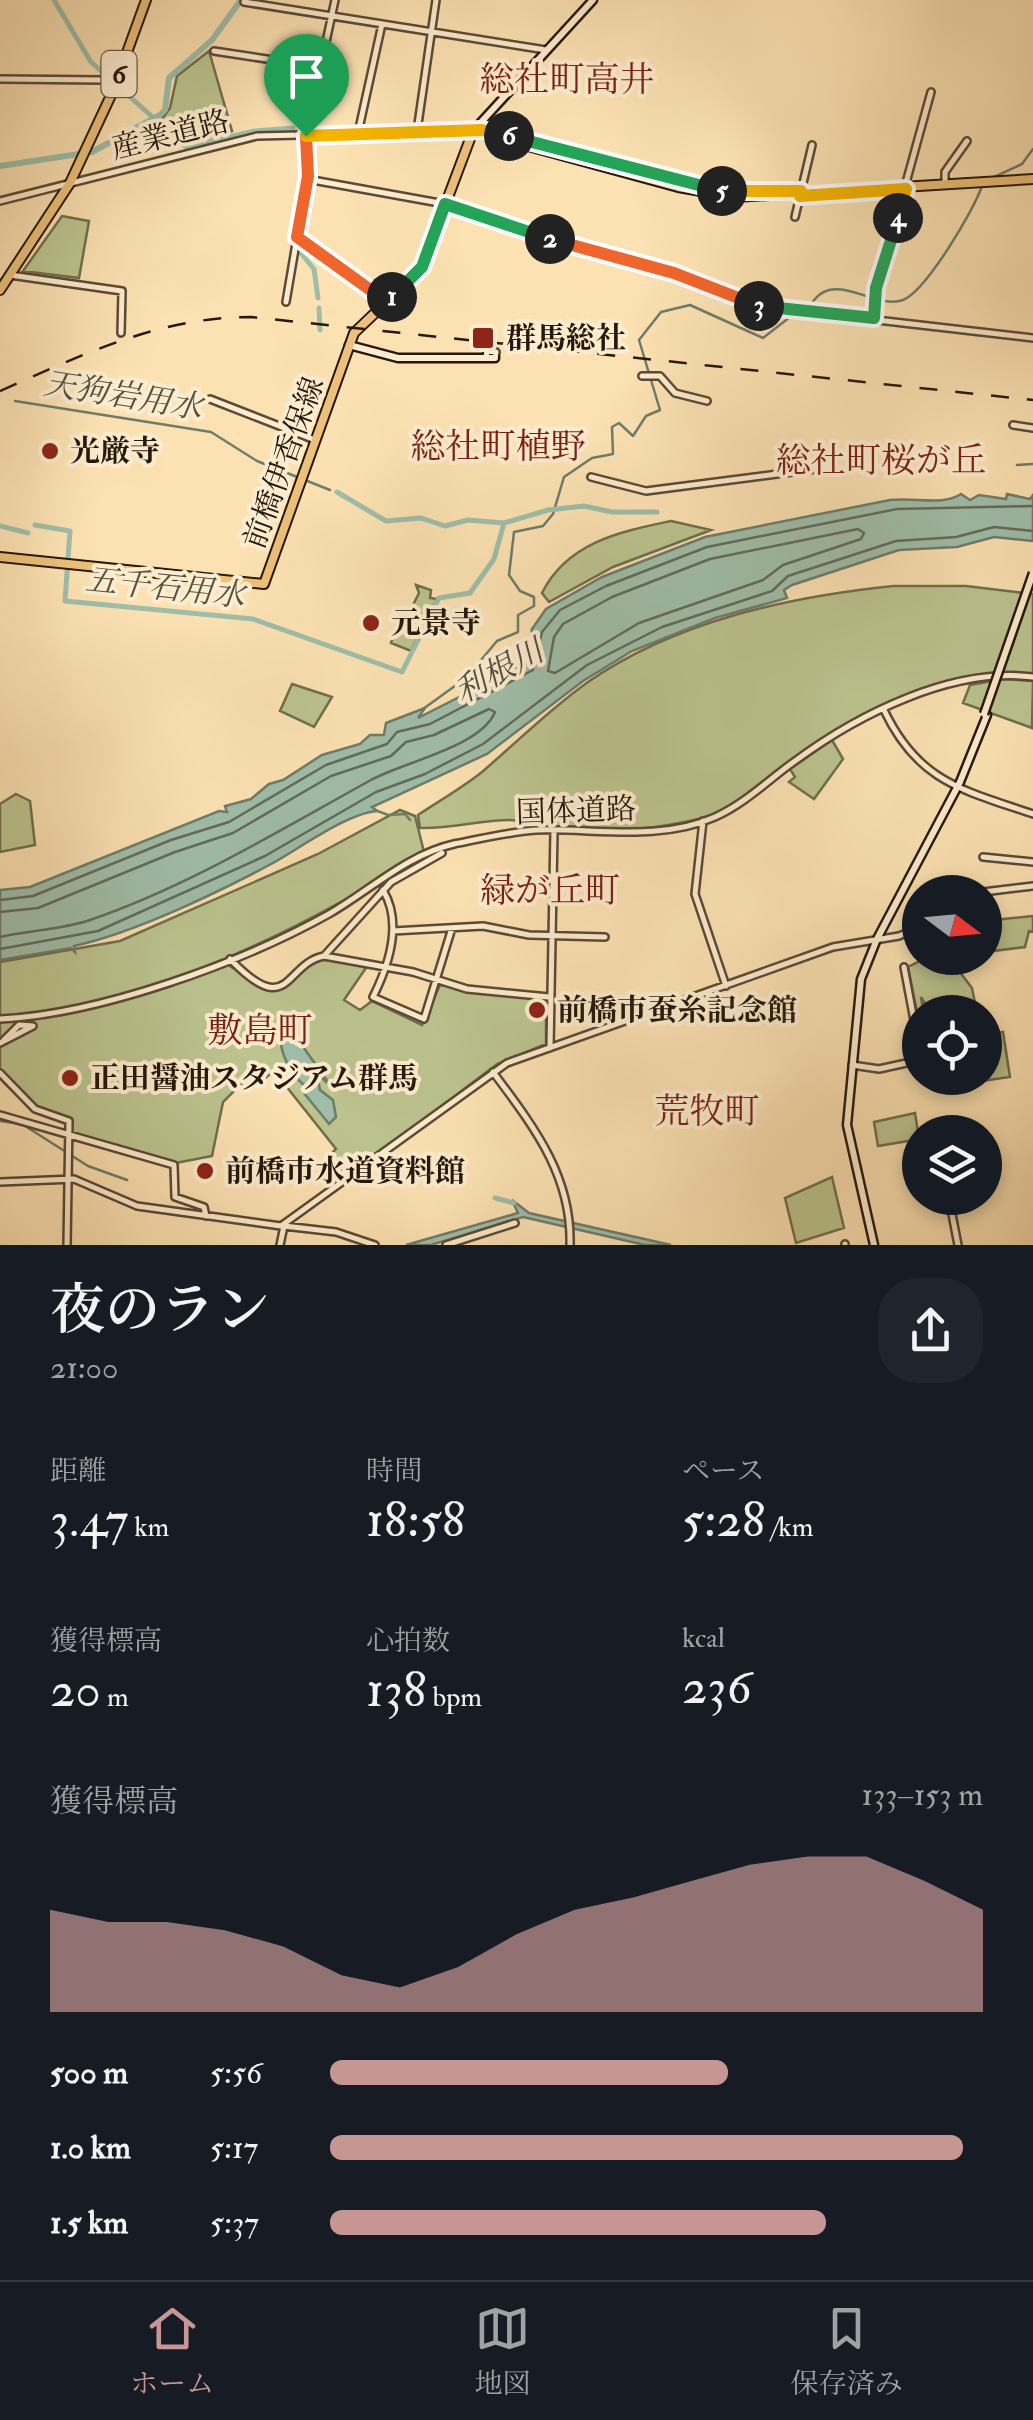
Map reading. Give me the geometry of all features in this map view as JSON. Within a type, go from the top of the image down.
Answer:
[{"type":"main road","name":"6","points":[[0,290],[70,182],[115,86],[146,0]]},
{"type":"main road","points":[[593,0],[473,131],[699,192],[744,198],[1033,177]]},
{"type":"main road","name":"前橋伊香保線","points":[[0,557],[263,584],[356,330],[422,267],[473,131]]},
{"type":"main road","points":[[906,186],[988,180]]},
{"type":"main road","points":[[350,345],[403,358],[490,357]]},
{"type":"main road","points":[[985,714],[1033,573]]},
{"type":"main road","points":[[874,1245],[847,1125],[861,979],[877,939],[956,788],[1033,583]]},
{"type":"street","points":[[286,302],[307,179],[306,133],[335,0]]},
{"type":"street","points":[[417,132],[436,0]]},
{"type":"street","points":[[244,2],[546,50]]},
{"type":"street","points":[[358,132],[382,24]]},
{"type":"street","points":[[214,51],[320,68]]},
{"type":"street","points":[[0,79],[104,80],[115,86]]},
{"type":"street","points":[[874,318],[875,299],[931,92]]},
{"type":"street","name":"産業道路","points":[[0,200],[256,136],[473,131]]},
{"type":"street","points":[[945,181],[945,172],[967,141]]},
{"type":"street","points":[[795,217],[812,145]]},
{"type":"street","points":[[307,179],[445,204],[674,273],[760,306],[1033,338]]},
{"type":"street","points":[[297,237],[387,302]]},
{"type":"street","points":[[10,275],[122,291],[121,333]]},
{"type":"street","points":[[642,376],[664,379],[675,392],[707,401]]},
{"type":"street","points":[[210,400],[315,440]]},
{"type":"street","points":[[1013,425],[1033,428]]},
{"type":"street","points":[[590,477],[646,491],[831,467]]},
{"type":"street","name":"国体道路","points":[[0,1020],[90,1006],[230,959],[313,922],[438,849],[526,832],[642,832],[704,821],[753,796],[838,732],[884,710],[983,678],[1033,677]]},
{"type":"street","points":[[884,710],[910,756],[956,788],[1033,814]]},
{"type":"street","points":[[704,821],[695,894],[726,986]]},
{"type":"street","points":[[550,1048],[554,831]]},
{"type":"street","points":[[230,959],[256,981],[278,987],[324,956],[383,890],[420,863],[442,853]]},
{"type":"street","points":[[983,857],[1033,862]]},
{"type":"street","points":[[1002,890],[1033,886]]},
{"type":"street","points":[[383,890],[392,931],[387,967],[374,998],[420,1021],[437,981],[452,928]]},
{"type":"street","points":[[392,931],[484,924],[531,935]]},
{"type":"street","points":[[392,931],[486,926],[531,935],[605,937]]},
{"type":"street","points":[[281,1226],[394,1148],[492,1072],[833,947],[902,932]]},
{"type":"street","points":[[324,956],[387,967],[466,989],[549,997]]},
{"type":"street","points":[[19,1025],[33,1026],[31,1029],[1,1042],[19,1025]]},
{"type":"street","points":[[852,1064],[877,1069],[902,1061]]},
{"type":"street","points":[[492,1072],[535,1130],[566,1192],[570,1245]]},
{"type":"street","points":[[0,1073],[35,1109],[70,1121],[66,1134],[66,1245]]},
{"type":"street","points":[[0,1116],[174,1166],[175,1197],[204,1208],[206,1216]]},
{"type":"street","points":[[0,1182],[66,1178],[85,1182],[132,1205],[336,1232],[375,1245]]},
{"type":"street","points":[[952,1215],[958,1245]]},
{"type":"street","points":[[446,1245],[516,1223]]},
{"type":"street","points":[[280,1245],[281,1226]]},
{"type":"green space","points":[[209,51],[232,131],[186,143],[161,120],[170,108],[177,76]]},
{"type":"green space","points":[[62,216],[89,221],[79,278],[23,271]]},
{"type":"green space","points":[[671,521],[711,530],[613,567],[549,602],[542,593],[553,575],[582,550],[616,534]]},
{"type":"green space","points":[[416,585],[431,590],[430,598],[437,599],[411,651],[391,643],[400,615],[407,617],[419,593]]},
{"type":"green space","points":[[893,586],[966,586],[1033,594],[1033,674],[970,677],[908,697],[849,728],[741,800],[705,817],[599,832],[556,831],[510,820],[420,828],[418,815],[474,778],[574,692],[622,661],[734,615],[813,597]]},
{"type":"green space","points":[[1004,679],[1033,681],[1032,728],[963,703],[970,685]]},
{"type":"green space","points":[[292,684],[332,697],[314,727],[280,711]]},
{"type":"green space","points":[[832,740],[843,759],[814,799],[789,782],[795,777],[790,769]]},
{"type":"green space","points":[[16,794],[30,801],[35,845],[0,852],[0,804]]},
{"type":"green space","points":[[400,810],[415,816],[424,852],[328,909],[165,982],[54,1011],[0,1017],[0,962],[120,941],[318,854]]},
{"type":"green space","points":[[1033,916],[1033,932],[1029,931],[1025,947],[1002,950],[1002,919]]},
{"type":"green space","points":[[317,959],[368,965],[344,1000],[360,1010],[372,1001],[422,1025],[440,985],[546,1000],[546,1044],[497,1064],[349,1176],[343,1169],[338,1172],[327,1158],[336,1149],[274,1071],[253,1088],[244,1081],[223,1102],[212,1156],[176,1163],[72,1134],[70,1119],[33,1106],[0,1071],[0,1021],[84,1010],[225,963],[260,985],[279,989]]},
{"type":"green space","points":[[910,975],[962,975],[973,995],[914,995]]},
{"type":"green space","points":[[1002,1032],[1010,1077],[1002,1078]]},
{"type":"green space","points":[[902,1116],[902,1142],[878,1146],[874,1122]]},
{"type":"green space","points":[[832,1177],[844,1228],[796,1243],[785,1198]]},
{"type":"water","points":[[961,494],[970,500],[979,495],[1006,499],[1007,494],[1030,499],[1033,495],[1033,541],[994,537],[957,547],[899,550],[792,585],[784,590],[787,598],[715,618],[632,651],[583,681],[487,754],[372,807],[377,811],[338,824],[201,899],[123,932],[74,946],[75,952],[71,948],[0,960],[0,890],[30,887],[219,811],[227,812],[225,806],[251,799],[269,784],[283,780],[322,755],[360,744],[370,735],[384,735],[386,723],[425,708],[418,718],[526,663],[532,629],[546,609],[602,577],[705,537],[890,500],[937,500]]},
{"type":"water","points":[[291,1030],[331,1086],[317,1074],[320,1090],[333,1100],[336,1117],[329,1124],[304,1093],[304,1085],[284,1055],[282,1035]]},
{"type":"water","points":[[512,1200],[529,1213],[671,1245],[645,1245],[523,1217],[431,1245],[406,1245],[518,1213]]},
{"type":"waterway","points":[[54,0],[91,62],[112,81]]},
{"type":"waterway","points":[[0,166],[92,152],[160,115],[165,110],[169,78],[212,40],[241,0]]},
{"type":"waterway","points":[[119,87],[186,147],[255,131],[293,128]]},
{"type":"waterway","points":[[294,236],[304,179],[303,138]]},
{"type":"waterway","points":[[992,178],[1022,164],[1033,149]]},
{"type":"waterway","name":"利根川","points":[[423,709],[466,678],[497,641],[518,632],[518,615],[534,606],[534,597],[520,591],[509,575],[514,532],[543,526],[553,514],[564,477],[592,458],[613,454],[612,427],[619,423],[633,436],[646,416],[660,410],[639,340],[661,312],[690,305],[763,338],[790,317],[807,313],[826,291],[838,289],[878,300],[903,300],[936,266],[970,213],[982,186]]},
{"type":"waterway","points":[[300,252],[314,269],[318,298]]},
{"type":"waterway","points":[[319,308],[320,330]]},
{"type":"waterway","name":"天狗岩用水","points":[[15,401],[211,432],[257,461],[330,490]]},
{"type":"waterway","points":[[1017,465],[1033,464]]},
{"type":"waterway","points":[[337,492],[386,521],[421,518],[445,526],[468,520],[504,523],[548,510],[584,506],[612,512],[657,512]]},
{"type":"waterway","name":"五千石用水","points":[[35,525],[70,531],[65,601],[253,619],[402,672],[439,598],[470,593],[494,559],[504,523]]},
{"type":"waterway","name":"五千石用水","points":[[0,526],[28,533]]},
{"type":"waterway","points":[[375,810],[388,815],[405,814],[410,820]]},
{"type":"waterway","points":[[0,1121],[22,1124],[88,1166],[127,1180]]},
{"type":"waterway","points":[[495,1198],[514,1203]]},
{"type":"railway","points":[[0,391],[122,340],[185,324],[251,317],[1033,400]]},
{"type":"place","name":"群馬総社","points":[[483,338]]},
{"type":"place","name":"光厳寺","points":[[50,451]]},
{"type":"place","name":"元景寺","points":[[371,623]]},
{"type":"place","name":"前橋市蚕糸記念館","points":[[537,1010]]},
{"type":"place","name":"正田醤油スタジアム群馬","points":[[70,1078]]},
{"type":"place","name":"前橋市水道資料館","points":[[205,1171]]},
{"type":"district","name":"総社町高井","points":[[567,80]]},
{"type":"district","name":"総社町植野","points":[[498,447]]},
{"type":"district","name":"総社町桜が丘","points":[[881,461]]},
{"type":"district","name":"緑が丘町","points":[[550,891]]},
{"type":"district","name":"敷島町","points":[[260,1031]]},
{"type":"district","name":"荒牧町","points":[[707,1112]]},
{"type":"route","points":[[482,130],[700,188],[764,193],[801,191],[800,196],[906,189],[876,288],[874,318],[764,308],[708,290],[674,273],[557,241],[445,204],[422,267],[387,302],[380,293],[297,237],[308,176],[306,136],[482,130]]}]
